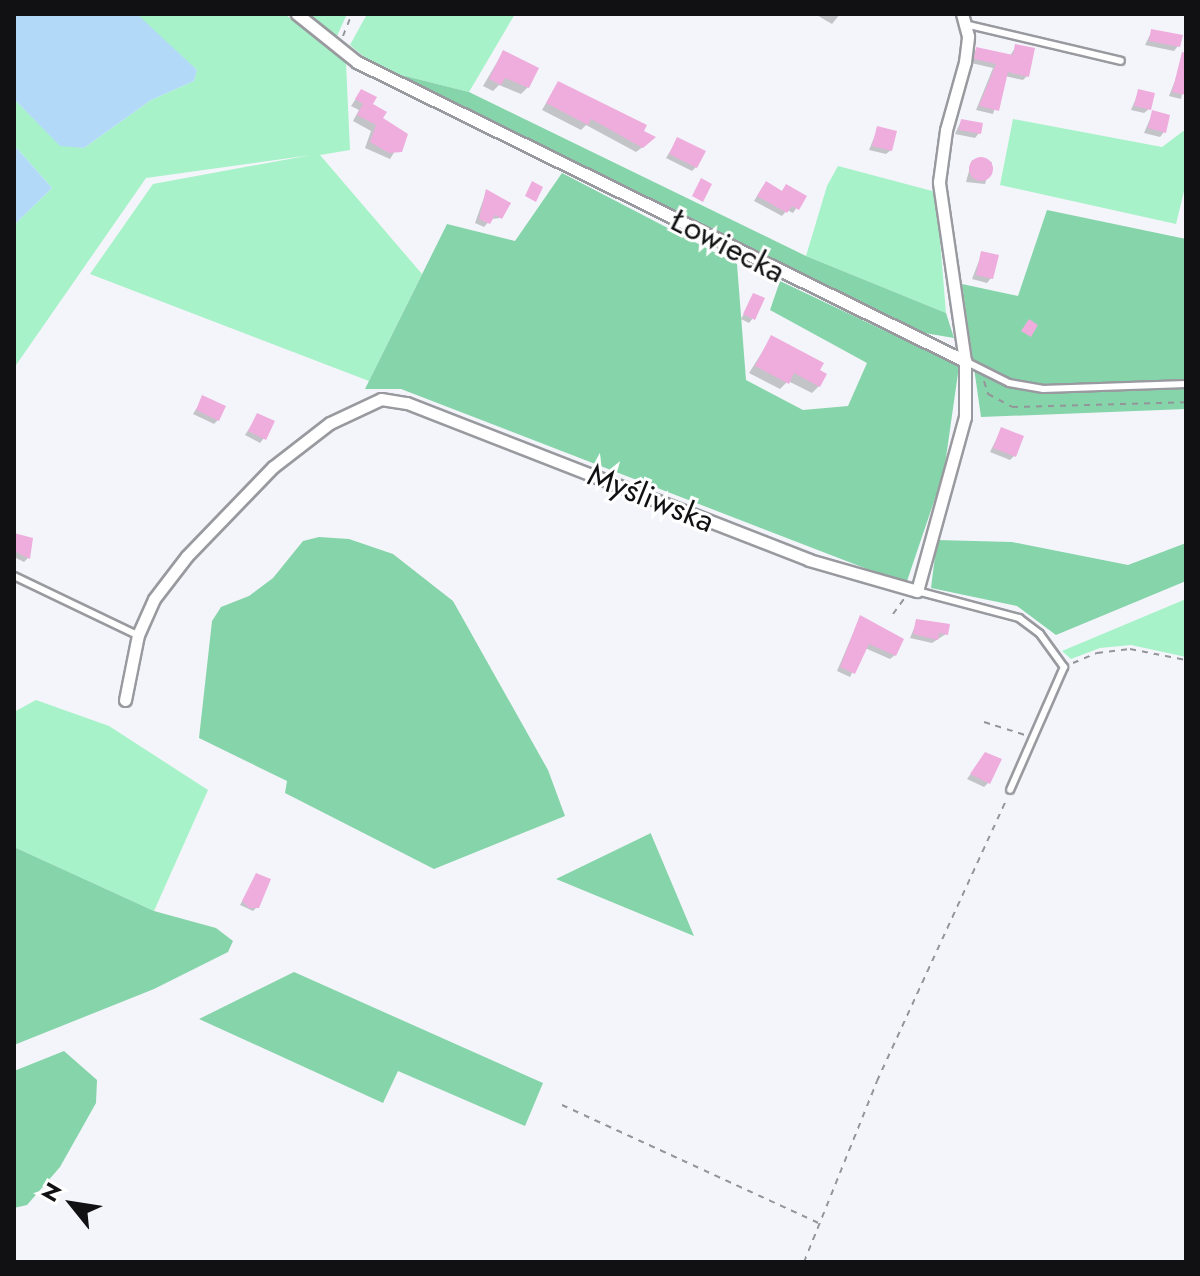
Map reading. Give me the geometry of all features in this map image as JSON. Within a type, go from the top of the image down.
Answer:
[{"type":"street","name":"Łowiecka","points":[[297,14],[357,62],[965,361]]},
{"type":"street","points":[[917,591],[960,449],[965,361],[939,182],[946,130],[965,62],[964,19]]},
{"type":"street","name":"Myśliwska","points":[[125,700],[138,635],[154,599],[228,508],[330,423],[381,399],[407,403],[809,560],[917,591]]},
{"type":"lane","points":[[964,19],[1121,61]]},
{"type":"lane","name":"Łowiecka","points":[[965,361],[1009,383],[1043,389],[1186,384]]},
{"type":"lane","points":[[14,576],[138,635]]},
{"type":"lane","points":[[917,591],[1019,618],[1040,634],[1064,667],[1010,790]]},
{"type":"path","points":[[339,48],[352,14]]},
{"type":"path","points":[[984,379],[988,394],[1012,407],[1186,402]]},
{"type":"path","points":[[1064,667],[1114,649],[1186,660]]},
{"type":"path","points":[[984,722],[1033,739]]},
{"type":"path","points":[[804,1262],[893,1042],[1010,790]]},
{"type":"path","points":[[562,1105],[819,1223]]},
{"type":"green space","points":[[134,14],[285,14],[346,63],[350,150],[320,155],[422,274],[369,381],[90,274],[153,184],[311,155],[146,178],[14,368],[14,225],[52,188],[14,145],[14,99],[60,145],[84,148],[151,100],[194,81],[197,70]]},
{"type":"green space","points":[[306,14],[347,14],[336,38]]},
{"type":"green space","points":[[367,14],[515,14],[469,92],[389,72],[368,60],[350,45]]},
{"type":"green space","points":[[389,72],[469,92],[806,256],[946,313],[954,338],[907,330]]},
{"type":"green space","points":[[1013,119],[1162,147],[1186,129],[1186,183],[1176,224],[1000,185]]},
{"type":"green space","points":[[838,166],[936,192],[946,313],[806,256],[827,186]]},
{"type":"green space","points":[[562,173],[737,264],[746,380],[803,410],[848,406],[867,363],[770,310],[780,281],[959,366],[944,472],[906,584],[401,389],[365,389],[447,224],[515,241]]},
{"type":"green space","points":[[1047,210],[1186,239],[1186,409],[981,417],[962,284],[1018,296]]},
{"type":"green space","points":[[319,537],[349,539],[393,554],[453,601],[548,770],[565,816],[434,869],[285,793],[287,781],[199,738],[212,621],[221,607],[249,596],[273,578],[303,541]]},
{"type":"green space","points":[[937,540],[1012,542],[1128,565],[1186,543],[1186,581],[1056,635],[1017,606],[931,588]]},
{"type":"green space","points":[[1186,599],[1186,657],[1131,645],[1100,648],[1071,659],[1062,651]]},
{"type":"green space","points":[[36,700],[109,726],[208,790],[154,911],[14,847],[14,712]]},
{"type":"green space","points":[[651,834],[694,936],[556,879]]},
{"type":"green space","points":[[14,847],[154,911],[216,928],[233,941],[228,952],[154,989],[14,1045]]},
{"type":"green space","points":[[294,972],[543,1083],[525,1126],[398,1071],[383,1103],[199,1019]]},
{"type":"green space","points":[[64,1051],[97,1080],[96,1103],[60,1167],[27,1205],[14,1208],[14,1071]]},
{"type":"water","points":[[14,14],[137,14],[197,70],[194,81],[151,100],[84,148],[60,146],[14,99]]},
{"type":"water","points":[[14,145],[52,188],[14,225]]},
{"type":"building","points":[[1151,29],[1183,35],[1180,47],[1149,41]]},
{"type":"building","points":[[1015,44],[1035,48],[1029,77],[1008,72],[999,111],[979,106],[996,64],[974,59],[976,47],[1013,55]]},
{"type":"building","points":[[503,50],[539,68],[529,88],[505,78],[501,85],[489,79]]},
{"type":"building","points":[[1182,52],[1186,53],[1186,95],[1172,92]]},
{"type":"building","points":[[558,81],[647,125],[644,131],[656,137],[643,148],[591,119],[588,125],[546,103]]},
{"type":"building","points":[[361,89],[377,97],[373,104],[387,112],[383,118],[408,134],[402,152],[389,153],[370,142],[376,125],[357,115],[363,104],[355,99]]},
{"type":"building","points":[[1138,89],[1155,93],[1151,110],[1134,106]]},
{"type":"building","points":[[1152,110],[1170,115],[1166,133],[1148,128]]},
{"type":"building","points":[[961,119],[983,123],[981,134],[959,130]]},
{"type":"building","points":[[877,126],[897,131],[892,151],[872,146]]},
{"type":"building","points":[[677,137],[706,151],[697,168],[669,154]]},
{"type":"building","points":[[981,157],[990,160],[993,169],[990,178],[981,181],[972,178],[969,169],[972,160]]},
{"type":"building","points":[[701,178],[712,184],[703,202],[692,196]]},
{"type":"building","points":[[532,181],[543,187],[536,202],[525,196]]},
{"type":"building","points":[[766,181],[782,191],[786,184],[807,196],[799,210],[792,206],[787,213],[757,196]]},
{"type":"building","points":[[486,189],[511,203],[502,219],[495,215],[490,224],[479,219]]},
{"type":"building","points":[[981,251],[999,255],[993,279],[976,275]]},
{"type":"building","points":[[753,293],[765,298],[755,320],[743,314]]},
{"type":"building","points":[[1029,319],[1038,325],[1031,337],[1021,331]]},
{"type":"building","points":[[771,335],[824,363],[820,370],[827,374],[820,387],[794,373],[789,384],[755,366]]},
{"type":"building","points":[[202,395],[226,406],[219,421],[196,410]]},
{"type":"building","points":[[257,413],[275,421],[266,440],[248,431]]},
{"type":"building","points":[[1001,427],[1024,436],[1016,457],[993,448]]},
{"type":"building","points":[[14,533],[33,538],[30,559],[14,551]]},
{"type":"building","points":[[860,615],[904,639],[896,656],[869,644],[855,674],[840,667]]},
{"type":"building","points":[[916,619],[950,624],[948,635],[939,633],[938,640],[913,634]]},
{"type":"building","points":[[985,752],[1002,759],[990,784],[970,774]]},
{"type":"building","points":[[256,873],[271,879],[259,908],[249,908],[242,901]]}]
